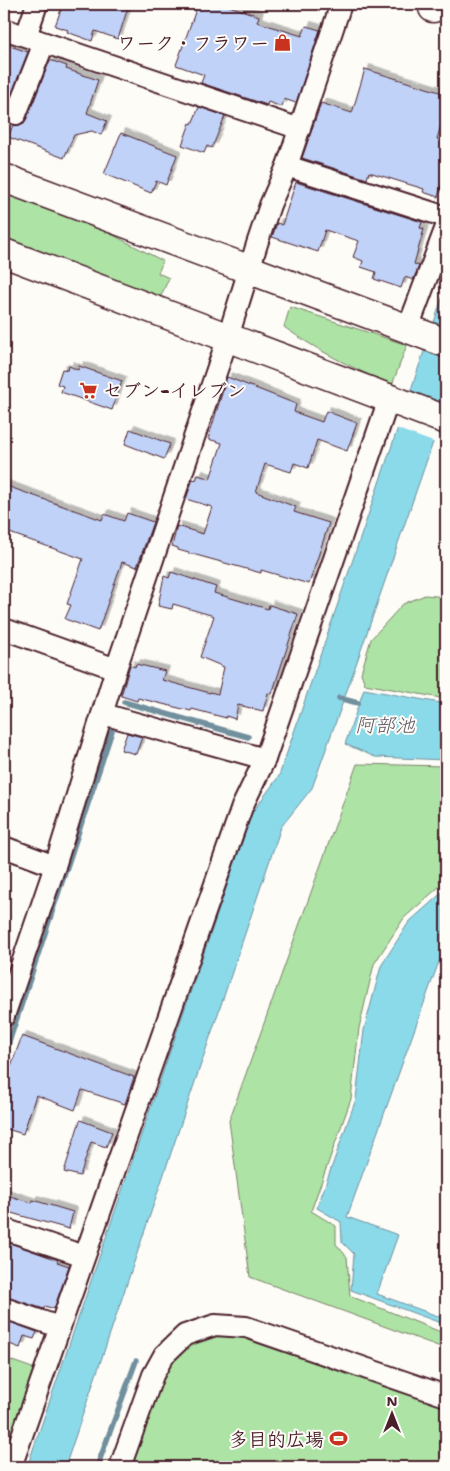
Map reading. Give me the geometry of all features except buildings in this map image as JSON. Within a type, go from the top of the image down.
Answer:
[{"type":"street","points":[[26,36],[37,4]]},
{"type":"street","points":[[4,1016],[55,866],[116,669],[228,337],[270,205],[287,166],[341,4]]},
{"type":"street","points":[[4,29],[300,129]]},
{"type":"street","points":[[16,114],[44,42]]},
{"type":"street","points":[[287,166],[446,217]]},
{"type":"street","points":[[4,178],[446,343]]},
{"type":"street","points":[[414,331],[446,227]]},
{"type":"street","points":[[4,253],[446,420]]},
{"type":"street","points":[[11,1467],[242,807],[265,759],[393,400]]},
{"type":"street","points":[[4,629],[116,669]]},
{"type":"street","points":[[103,714],[265,759]]},
{"type":"street","points":[[4,848],[55,866]]},
{"type":"street","points":[[4,1229],[84,1256]]},
{"type":"street","points":[[4,1308],[59,1327]]},
{"type":"street","points":[[120,1467],[152,1375],[164,1355],[184,1335],[215,1325],[246,1327],[446,1396]]},
{"type":"green space","points":[[4,190],[92,224],[163,261],[158,273],[169,278],[160,298],[4,240]]},
{"type":"green space","points":[[290,307],[407,345],[392,385],[336,359],[284,327]]},
{"type":"green space","points":[[425,595],[446,597],[446,699],[365,684],[361,673],[371,639],[403,604]]},
{"type":"green space","points":[[357,764],[446,766],[446,884],[440,886],[404,918],[374,964],[359,1028],[351,1099],[311,1211],[336,1226],[336,1244],[347,1257],[350,1296],[446,1334],[446,1349],[250,1277],[229,1121]]},
{"type":"green space","points":[[222,1334],[249,1337],[446,1407],[446,1467],[132,1467],[167,1366],[190,1341]]},
{"type":"green space","points":[[4,1358],[35,1369],[4,1456]]},
{"type":"water","points":[[446,287],[446,405],[344,699],[312,788],[281,827],[65,1467],[27,1467],[252,813],[279,776]]},
{"type":"water","name":"阿部池","points":[[364,689],[446,704],[446,760],[375,757],[345,744]]},
{"type":"water","points":[[446,889],[446,942],[347,1217],[398,1235],[377,1294],[446,1319],[446,1325],[351,1290],[354,1254],[342,1242],[341,1222],[317,1208],[356,1099],[364,1030],[381,966],[409,922]]},
{"type":"pier","points":[[408,391],[446,405],[446,413],[436,443],[395,428]]},
{"type":"waterway","points":[[339,698],[358,703]]},
{"type":"waterway","points":[[124,702],[248,737]]},
{"type":"waterway","points":[[4,1057],[112,731]]},
{"type":"waterway","points":[[97,1467],[136,1361]]},
{"type":"place","name":"ワーク・フラワー","points":[[283,43]]},
{"type":"place","name":"セブン-イレブン","points":[[89,390]]},
{"type":"place","name":"多目的広場","points":[[338,1439]]}]
